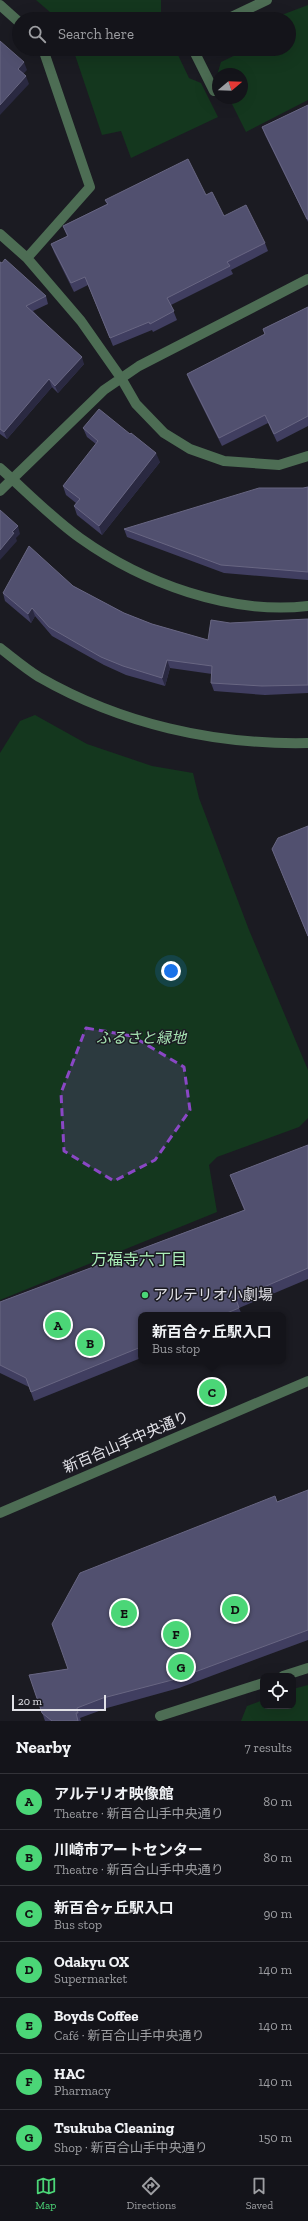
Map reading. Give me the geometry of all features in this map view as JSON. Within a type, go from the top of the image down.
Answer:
[{"type":"street","points":[[242,12],[267,0]]},
{"type":"street","points":[[0,5],[12,16]]},
{"type":"street","points":[[27,258],[90,186],[45,56]]},
{"type":"street","points":[[196,56],[212,87]]},
{"type":"street","points":[[0,234],[27,258],[81,321],[136,404],[164,433],[190,449],[224,461],[244,464],[279,465],[308,456]]},
{"type":"street","points":[[0,491],[104,390],[120,378],[146,362],[308,279]]},
{"type":"street","points":[[0,468],[79,538],[115,560],[159,582],[207,599],[250,606],[308,606]]},
{"type":"street","points":[[0,648],[38,676],[91,703],[141,721],[204,737],[278,744],[308,743]]},
{"type":"street","name":"新百合山手中央通り","points":[[0,1513],[308,1381]]},
{"type":"street","points":[[292,1673],[308,1668]]},
{"type":"street","points":[[160,1716],[260,1684]]},
{"type":"highlighted area","points":[[86,1028],[132,1036],[184,1067],[190,1110],[155,1160],[114,1181],[64,1151],[61,1093]]},
{"type":"green space","points":[[36,0],[161,0],[161,12],[50,12]]},
{"type":"green space","points":[[308,5],[308,100],[246,132],[232,104],[248,104],[248,68],[219,68],[221,62],[233,56],[296,56],[296,12],[290,12]]},
{"type":"green space","points":[[75,56],[178,56],[189,78],[201,83],[218,117],[131,158],[121,131],[102,135]]},
{"type":"green space","name":"ふるさと緑地","points":[[35,715],[87,744],[152,766],[193,773],[199,798],[249,930],[308,1070],[308,1118],[299,1127],[217,1157],[209,1165],[217,1212],[0,1300],[0,753],[20,721]]},
{"type":"green space","points":[[308,1685],[308,1721],[241,1721],[247,1706],[260,1701],[260,1709],[296,1709],[296,1688]]},
{"type":"building","points":[[0,41],[12,52],[12,56],[17,56],[24,62],[18,69],[26,76],[0,105]]},
{"type":"building","points":[[308,105],[308,219],[307,219],[262,127]]},
{"type":"building","points":[[188,159],[206,195],[212,192],[224,216],[246,205],[265,243],[227,262],[230,266],[167,298],[174,311],[150,324],[149,322],[110,338],[85,277],[71,283],[51,244],[68,236],[63,226],[108,204],[105,200]]},
{"type":"building","points":[[5,259],[46,296],[26,306],[82,357],[55,386],[49,379],[4,432],[0,429],[0,262],[2,263]]},
{"type":"building","points":[[308,307],[308,416],[274,434],[265,415],[219,438],[187,374],[265,334],[263,329]]},
{"type":"building","points":[[99,409],[156,453],[99,526],[74,506],[80,499],[63,486],[98,441],[83,428]]},
{"type":"building","points":[[308,487],[308,572],[221,565],[124,529],[259,488]]},
{"type":"building","points":[[0,510],[18,526],[0,550]]},
{"type":"building","points":[[29,546],[73,586],[124,613],[152,624],[208,640],[211,620],[230,623],[308,619],[308,685],[262,686],[211,683],[212,666],[167,660],[162,678],[123,666],[101,657],[49,627],[32,608],[28,614],[3,593]]},
{"type":"building","points":[[308,826],[308,936],[272,849],[278,838]]},
{"type":"building","points":[[308,1145],[308,1268],[236,1299],[239,1308],[229,1312],[138,1312],[138,1348],[31,1392],[26,1378],[0,1365],[0,1302],[245,1210],[230,1175]]},
{"type":"building","points":[[308,1490],[308,1630],[176,1679],[103,1698],[77,1708],[78,1713],[76,1713],[78,1721],[52,1721],[42,1713],[29,1675],[68,1669],[52,1624],[80,1573],[275,1496],[277,1502]]},
{"type":"place","name":"アルテリオ小劇場","points":[[145,1295]]},
{"type":"place","name":"アルテリオ映像館","points":[[58,1325]]},
{"type":"place","name":"川崎市アートセンター","points":[[90,1343]]},
{"type":"place","name":"新百合ヶ丘駅入口","points":[[212,1392]]},
{"type":"place","name":"Odakyu OX","points":[[235,1609]]},
{"type":"place","name":"Boyds Coffee","points":[[124,1613]]},
{"type":"place","name":"HAC","points":[[176,1634]]},
{"type":"place","name":"Tsukuba Cleaning","points":[[181,1667]]},
{"type":"district","name":"万福寺六丁目","points":[[139,1259]]}]
